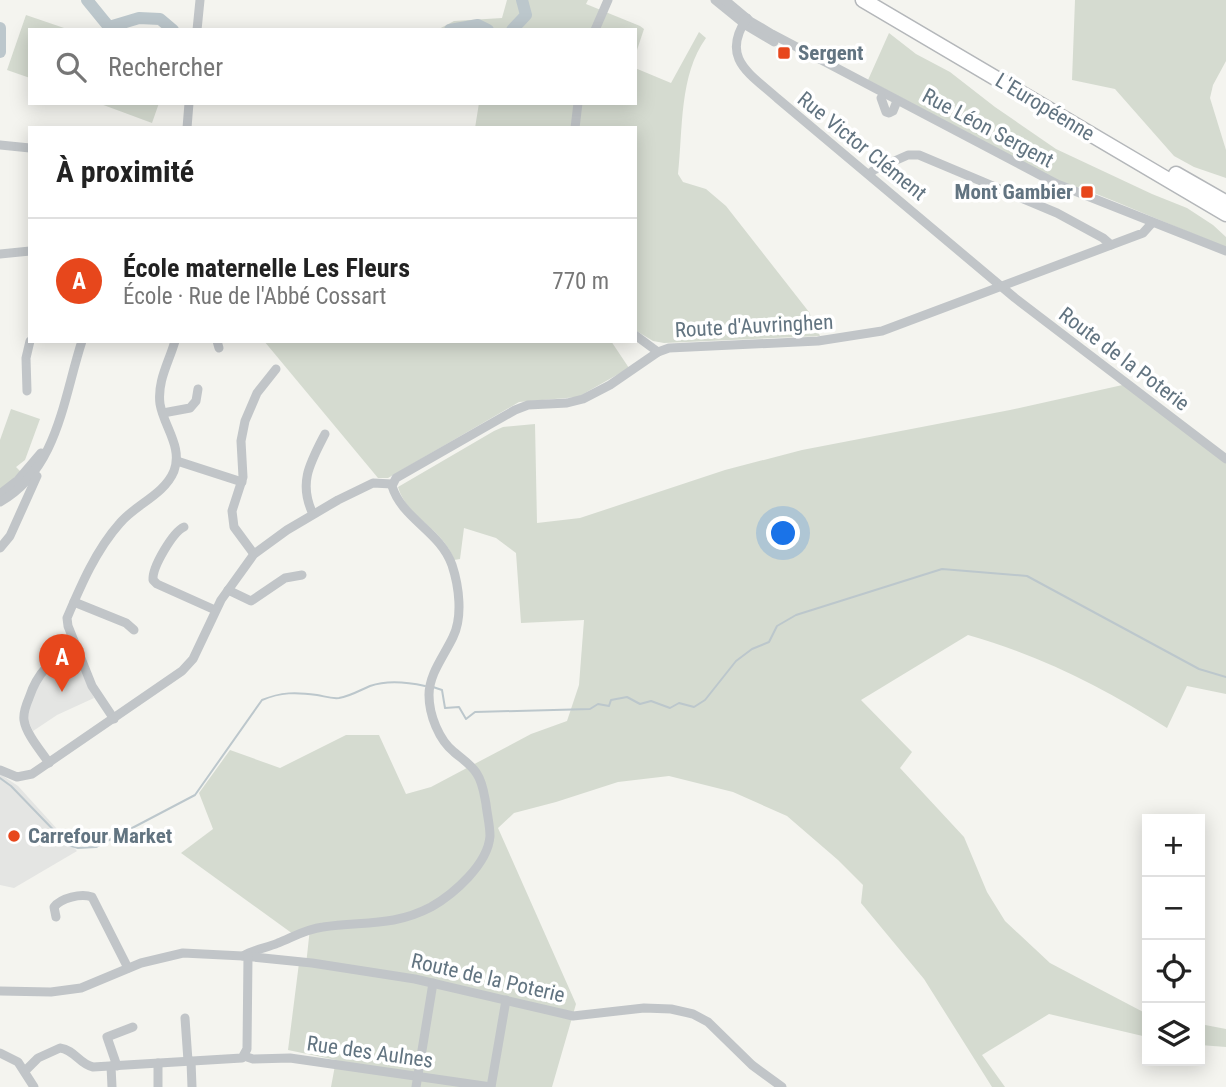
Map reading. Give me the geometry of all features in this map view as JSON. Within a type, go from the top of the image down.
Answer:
[{"type":"highway","name":"L'Européenne","points":[[863,0],[1226,214]]},
{"type":"highway","name":"L'Européenne","points":[[882,0],[1226,203]]},
{"type":"street","points":[[197,28],[200,0]]},
{"type":"street","points":[[596,28],[608,0]]},
{"type":"street","name":"Rue Léon Sergent","points":[[715,0],[766,38],[881,98],[887,113],[891,113],[897,103]]},
{"type":"street","name":"Rue Léon Sergent","points":[[725,0],[745,21],[897,103],[1057,184],[1226,251]]},
{"type":"street","name":"Rue Victor Clément","points":[[745,21],[737,36],[736,48],[737,58],[742,66],[802,121],[1001,286]]},
{"type":"street","points":[[187,126],[189,105]]},
{"type":"street","points":[[575,126],[578,105]]},
{"type":"street","points":[[0,145],[28,148]]},
{"type":"street","points":[[869,174],[908,155],[919,155],[1050,209],[1104,238],[1111,245]]},
{"type":"street","name":"Route d'Auvringhen","points":[[392,484],[400,476],[514,410],[528,405],[583,400],[658,352],[678,347],[807,342],[860,336],[903,324],[1143,233],[1152,223]]},
{"type":"street","points":[[1,255],[28,251]]},
{"type":"street","name":"Route de la Poterie","points":[[1001,286],[1226,459]]},
{"type":"street","points":[[637,336],[658,352]]},
{"type":"street","points":[[27,391],[26,358],[30,343]]},
{"type":"street","points":[[0,502],[24,485],[48,452],[81,343]]},
{"type":"street","points":[[114,719],[95,692],[66,620],[106,541],[124,519],[167,483],[177,461],[160,397],[162,380],[174,343]]},
{"type":"street","points":[[254,554],[232,522],[232,511],[242,482],[241,441],[245,421],[260,388],[276,369]]},
{"type":"street","points":[[163,413],[190,408],[198,389]]},
{"type":"street","points":[[0,494],[18,481],[33,463],[59,421]]},
{"type":"street","points":[[313,514],[306,496],[305,483],[325,434]]},
{"type":"street","points":[[177,461],[242,482]]},
{"type":"street","points":[[0,548],[10,536],[37,476]]},
{"type":"street","points":[[0,770],[11,776],[32,774],[189,665],[215,610],[254,554],[313,514],[373,483],[392,484],[394,493],[403,506],[442,544],[454,574],[458,599],[457,625],[433,676],[429,702],[432,716],[444,741],[474,769],[479,778],[489,828],[488,843],[465,882],[443,900],[423,911],[389,922],[309,929],[246,956],[247,1049],[244,1056]]},
{"type":"street","points":[[184,527],[175,534],[154,571],[153,580],[215,610]]},
{"type":"street","points":[[228,590],[251,601],[285,578],[302,575]]},
{"type":"street","points":[[74,602],[126,622],[134,630]]},
{"type":"street","points":[[49,763],[26,726],[24,714],[41,672],[61,653],[76,647]]},
{"type":"street","points":[[56,917],[54,909],[58,902],[83,895],[92,897],[128,968]]},
{"type":"street","name":"Route de la Poterie","points":[[0,991],[77,989],[128,968],[183,953],[312,963],[433,983],[577,1016],[644,1008],[671,1009],[693,1014],[708,1022],[752,1065],[782,1087]]},
{"type":"street","points":[[416,1087],[433,983]]},
{"type":"street","points":[[491,1087],[506,1000]]},
{"type":"street","points":[[185,1018],[192,1087]]},
{"type":"street","points":[[112,1087],[114,1066],[107,1037],[133,1027]]},
{"type":"street","name":"Rue des Aulnes","points":[[25,1071],[41,1056],[60,1048],[71,1051],[88,1066],[244,1056],[253,1059],[290,1058],[491,1087]]},
{"type":"street","points":[[0,1053],[13,1058],[34,1087]]},
{"type":"street","points":[[158,1063],[158,1087]]},
{"type":"shaded area","points":[[507,0],[588,0],[586,4],[644,29],[637,50],[637,28],[441,28],[454,21],[502,18]]},
{"type":"shaded area","points":[[1075,0],[1226,0],[1226,61],[1213,85],[1210,98],[1226,150],[1226,178],[1194,167],[1174,156],[1115,89],[1072,80]]},
{"type":"shaded area","points":[[26,15],[64,28],[28,28],[28,77],[7,70]]},
{"type":"shaded area","points":[[699,32],[706,38],[697,53],[687,86],[678,174],[683,182],[706,189],[726,206],[809,312],[820,336],[664,343],[653,341],[637,331],[637,126],[475,126],[479,105],[637,105],[637,69],[671,83]]},
{"type":"shaded area","points":[[889,33],[916,54],[950,72],[1056,149],[1187,208],[1226,237],[1226,247],[1079,187],[1074,189],[868,80]]},
{"type":"shaded area","points":[[103,105],[158,105],[152,123]]},
{"type":"shaded area","points":[[266,343],[612,343],[629,368],[578,397],[519,402],[388,478],[378,478]]},
{"type":"shaded area","points":[[1127,384],[1226,459],[1226,694],[1187,686],[1167,728],[1120,699],[1071,674],[1020,652],[968,635],[861,700],[912,752],[900,768],[964,837],[987,892],[1005,921],[1050,963],[1142,1011],[1142,1036],[1049,1014],[982,1055],[1005,1087],[992,1087],[924,979],[861,903],[863,885],[838,860],[787,816],[733,792],[669,776],[618,782],[514,813],[498,828],[576,1004],[552,1087],[331,1087],[336,1060],[288,1050],[299,963],[306,965],[310,928],[293,934],[181,853],[213,829],[199,793],[230,750],[280,768],[346,735],[379,735],[406,794],[431,787],[531,734],[567,721],[579,685],[584,620],[521,623],[516,553],[496,538],[464,528],[460,559],[454,560],[442,540],[409,507],[398,487],[494,431],[503,427],[535,424],[537,523],[580,518],[725,470],[802,450],[1010,410]]},
{"type":"shaded area","points":[[11,409],[40,419],[25,460],[16,467],[21,472],[0,490],[0,440]]},
{"type":"shaded area","points":[[73,654],[94,698],[57,715],[33,731],[26,716],[38,682],[56,660]]},
{"type":"shaded area","points":[[0,774],[18,786],[77,851],[14,888],[0,885]]},
{"type":"shaded area","points":[[1205,1025],[1226,1029],[1226,1047],[1205,1045]]},
{"type":"waterway","points":[[87,0],[109,27],[139,18],[160,19],[171,28]]},
{"type":"waterway","points":[[514,28],[526,15],[522,0]]},
{"type":"waterway","points":[[461,28],[478,25],[484,28]]},
{"type":"waterway","points":[[0,28],[0,52]]},
{"type":"waterway","points":[[433,687],[442,690],[445,708],[459,707],[466,719],[475,712],[590,709],[598,704],[609,706],[611,700],[627,697],[640,704],[651,701],[670,708],[679,703],[694,707],[705,700],[736,661],[752,649],[769,642],[777,626],[796,615],[942,569],[1027,576],[1199,669],[1226,677]]},
{"type":"waterway","points":[[0,778],[68,845],[78,848],[96,847],[195,795],[262,700],[295,693],[339,698],[370,686],[390,682],[425,686]]},
{"type":"place","name":"Sergent","points":[[784,53]]},
{"type":"place","name":"Mont Gambier","points":[[1087,192]]},
{"type":"place","name":"École maternelle Les Fleurs","points":[[62,692]]},
{"type":"place","name":"Carrefour Market","points":[[14,836]]}]
